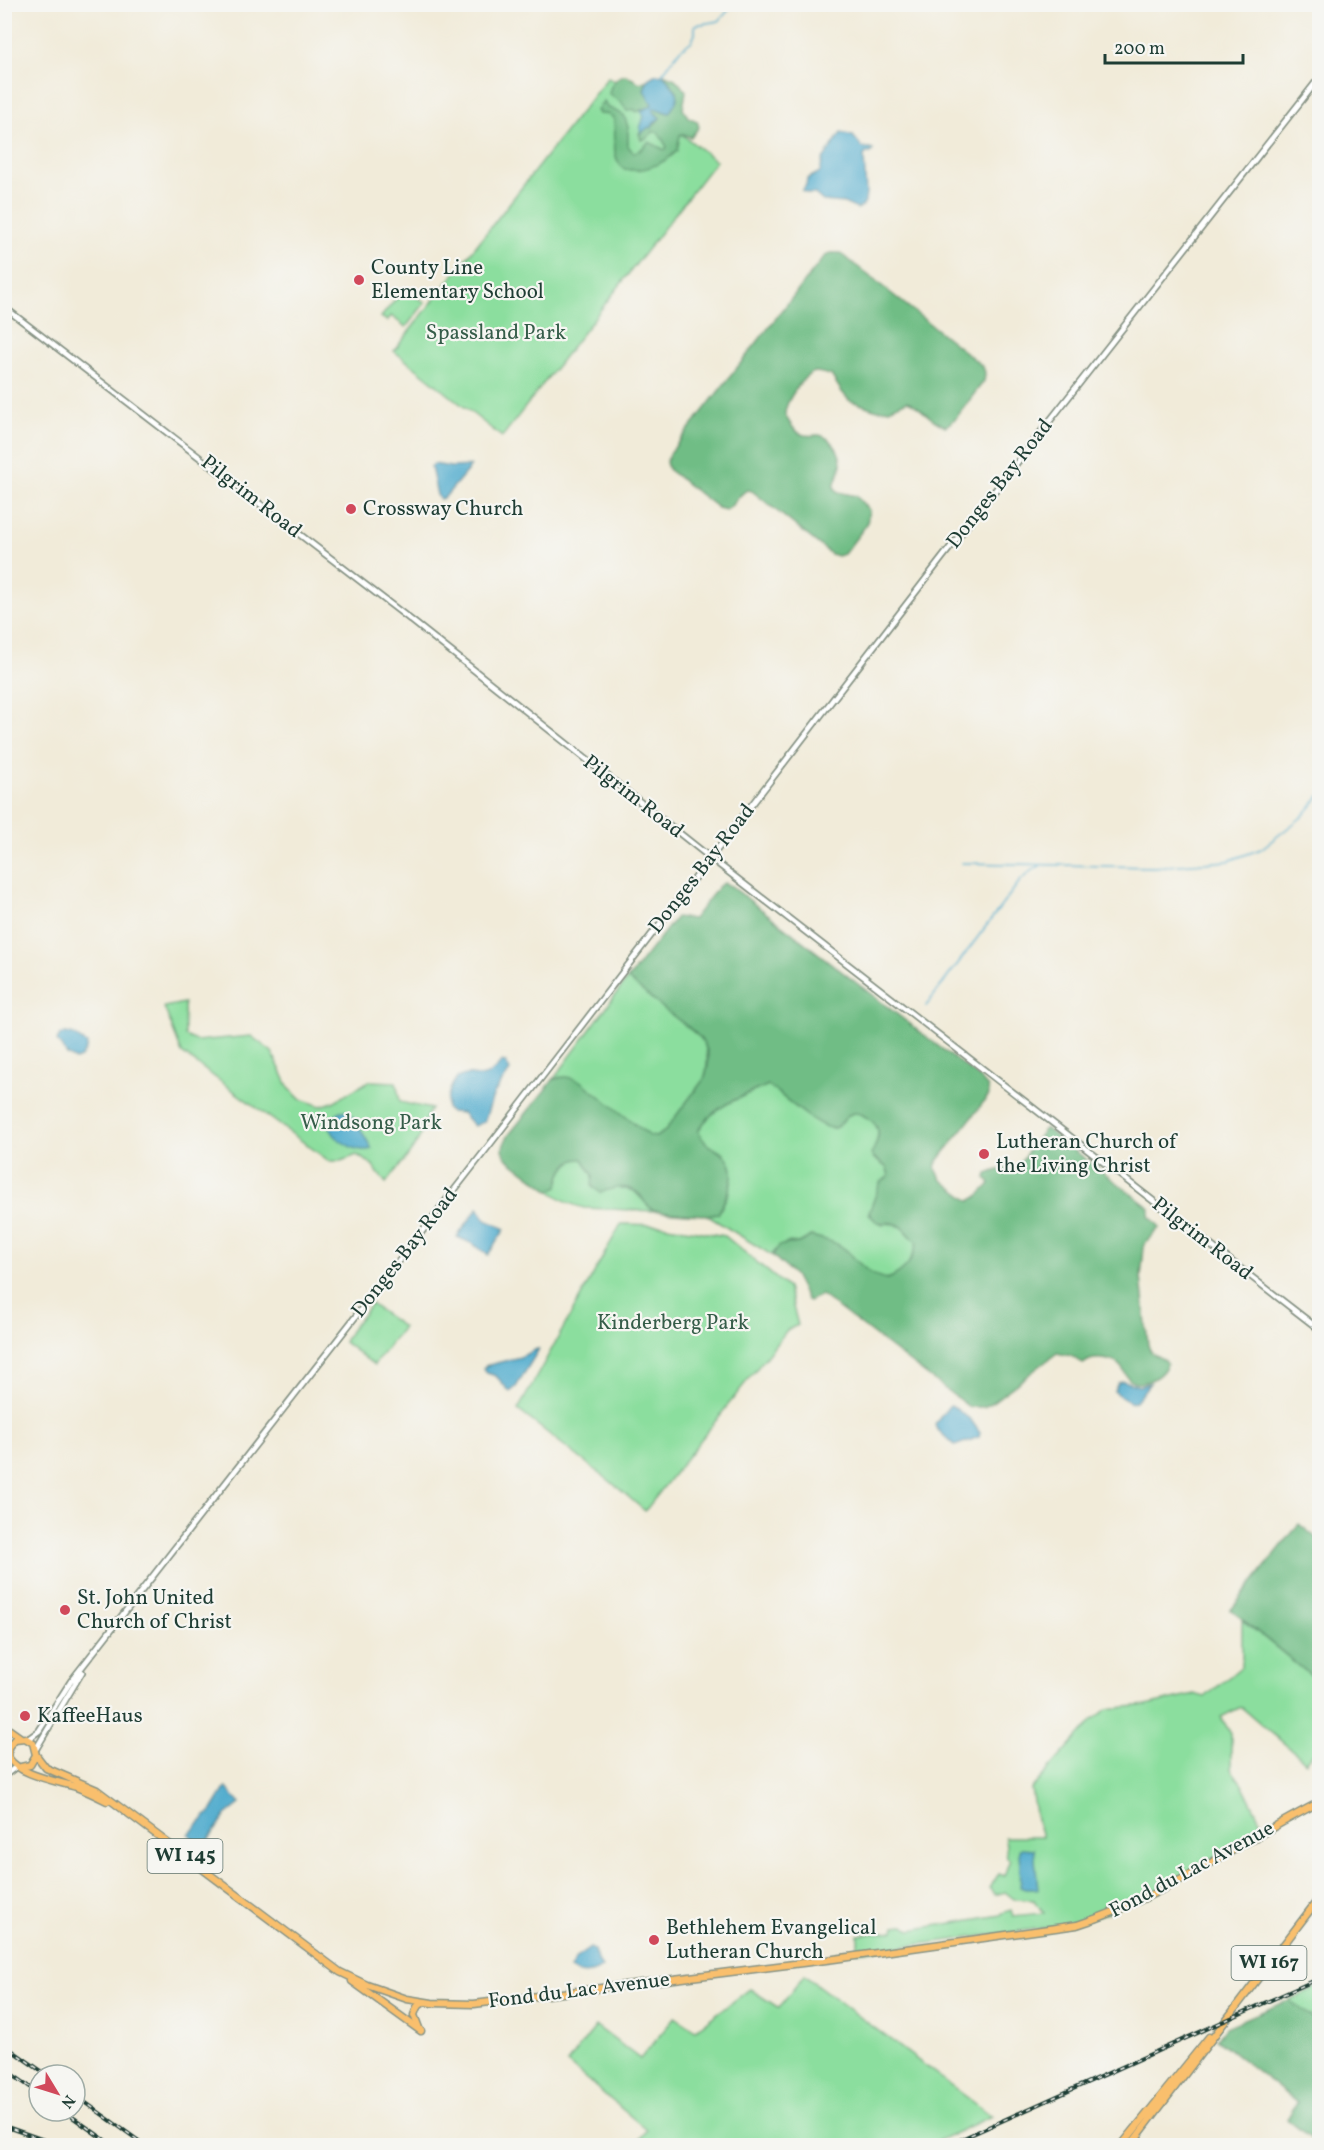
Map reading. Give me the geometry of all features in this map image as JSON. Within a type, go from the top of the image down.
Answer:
[{"type":"main road","name":"WI 145","points":[[4,1726],[33,1743],[36,1752]]},
{"type":"main road","points":[[5,1738],[10,1760],[19,1767],[30,1765],[36,1752]]},
{"type":"main road","points":[[7,1751],[12,1741],[25,1738]]},
{"type":"main road","name":"Fond du Lac Avenue","points":[[36,1752],[46,1768],[97,1790],[340,1971],[394,1995],[424,2002],[474,2004],[834,1959],[1077,1925],[1111,1915],[1143,1900],[1320,1802]]},
{"type":"main road","name":"Fond du Lac Avenue","points":[[19,1767],[118,1806]]},
{"type":"main road","name":"WI 167","points":[[1121,2145],[1218,2029],[1320,1897]]},
{"type":"main road","points":[[340,1971],[421,2031],[414,2015],[417,2007],[424,2002]]},
{"type":"main road","name":"WI 167","points":[[1130,2145],[1214,2038],[1218,2029]]},
{"type":"street","name":"Donges Bay Road","points":[[25,1738],[39,1731],[71,1681],[1077,385],[1320,77]]},
{"type":"street","name":"Pilgrim Road","points":[[4,307],[411,620],[710,857],[1320,1330]]},
{"type":"street","name":"Donges Bay Road","points":[[36,1752],[87,1662]]},
{"type":"street","points":[[4,1776],[19,1767]]},
{"type":"green space","points":[[663,74],[675,79],[686,91],[683,109],[688,117],[697,121],[699,127],[691,137],[680,135],[677,151],[666,160],[638,170],[624,169],[619,164],[615,152],[614,119],[608,114],[599,114],[597,110],[604,101],[607,107],[624,115],[628,127],[628,146],[633,152],[639,151],[649,142],[665,150],[667,147],[658,132],[653,132],[641,140],[639,133],[651,128],[660,118],[653,111],[654,108],[669,113],[674,106],[677,91]]},
{"type":"green space","points":[[626,75],[640,83],[647,80],[644,90],[652,103],[650,107],[636,112],[634,109],[627,111],[622,103],[609,94],[614,81]]},
{"type":"green space","name":"Spassland Park","points":[[608,77],[716,161],[502,437],[394,351]]},
{"type":"green space","points":[[831,253],[839,253],[848,259],[979,363],[985,373],[984,381],[956,418],[946,426],[907,401],[889,409],[878,410],[849,400],[831,375],[816,372],[800,383],[786,409],[785,414],[788,421],[800,434],[823,436],[831,442],[839,455],[841,464],[834,487],[838,492],[856,496],[869,510],[867,524],[844,554],[837,556],[831,554],[752,491],[744,492],[726,510],[718,508],[668,469],[666,462],[671,452],[824,257]]},
{"type":"green space","points":[[405,288],[425,303],[406,327],[391,316],[387,321],[381,317]]},
{"type":"green space","points":[[724,883],[731,886],[981,1079],[988,1087],[989,1095],[937,1162],[935,1167],[942,1180],[970,1201],[990,1184],[986,1178],[987,1174],[1016,1168],[1045,1128],[1150,1208],[1149,1216],[1159,1228],[1144,1247],[1141,1277],[1148,1345],[1153,1354],[1167,1363],[1162,1372],[1149,1381],[1138,1383],[1127,1378],[1123,1369],[1111,1361],[1094,1359],[1083,1364],[1071,1356],[1057,1353],[994,1401],[984,1407],[969,1407],[821,1295],[807,1300],[794,1275],[773,1256],[780,1246],[800,1243],[811,1236],[825,1240],[842,1247],[869,1272],[888,1279],[907,1265],[917,1243],[899,1225],[876,1221],[869,1213],[880,1183],[889,1176],[887,1168],[871,1155],[878,1136],[877,1127],[860,1114],[852,1113],[837,1126],[830,1128],[807,1116],[768,1085],[720,1108],[704,1122],[698,1131],[704,1141],[726,1157],[731,1165],[732,1181],[718,1214],[684,1214],[652,1209],[635,1191],[625,1188],[615,1188],[600,1193],[592,1186],[593,1175],[583,1159],[577,1159],[568,1164],[562,1172],[558,1187],[550,1191],[506,1158],[503,1147],[508,1136],[553,1080],[564,1077],[582,1082],[650,1136],[656,1137],[664,1132],[704,1079],[708,1066],[706,1047],[694,1032],[628,979],[676,917],[693,919],[719,886]]},
{"type":"green space","points":[[630,975],[628,979],[703,1040],[707,1054],[704,1079],[664,1132],[656,1137],[650,1136],[560,1077],[553,1080]]},
{"type":"green space","name":"Windsong Park","points":[[184,1003],[185,1036],[196,1041],[251,1036],[272,1052],[289,1088],[300,1099],[321,1106],[333,1102],[369,1081],[396,1082],[400,1102],[431,1109],[413,1148],[386,1183],[370,1163],[357,1155],[341,1161],[329,1161],[182,1053],[164,1007]]},
{"type":"green space","points":[[768,1085],[808,1116],[825,1126],[837,1127],[847,1116],[854,1113],[870,1119],[875,1124],[878,1134],[873,1158],[887,1168],[889,1176],[880,1184],[869,1213],[882,1224],[893,1224],[902,1228],[917,1243],[911,1259],[900,1273],[886,1279],[877,1277],[865,1271],[842,1247],[811,1236],[799,1243],[789,1242],[773,1253],[773,1256],[708,1216],[718,1214],[729,1192],[724,1154],[702,1141],[698,1131],[720,1108]]},
{"type":"green space","points":[[578,1158],[583,1159],[593,1175],[616,1187],[634,1191],[654,1211],[584,1208],[550,1191],[558,1187],[561,1173],[566,1166]]},
{"type":"green space","name":"Kinderberg Park","points":[[621,1224],[662,1225],[725,1236],[788,1288],[798,1325],[787,1330],[645,1511],[518,1410]]},
{"type":"green space","points":[[371,1304],[403,1327],[374,1365],[344,1342]]},
{"type":"green space","points":[[1299,1524],[1319,1540],[1319,1682],[1231,1610]]},
{"type":"green space","points":[[1242,1620],[1319,1682],[1319,1746],[1306,1762],[1241,1707],[1221,1717],[1231,1734],[1231,1769],[1242,1784],[1264,1828],[1139,1898],[1107,1912],[1067,1925],[858,1952],[858,1935],[894,1931],[895,1926],[904,1925],[910,1930],[1001,1915],[1011,1910],[1013,1916],[1044,1913],[1034,1900],[1014,1899],[1005,1892],[995,1895],[989,1888],[999,1874],[1004,1876],[1010,1859],[1007,1858],[1005,1837],[1042,1837],[1031,1789],[1092,1721],[1107,1709],[1146,1705],[1194,1694],[1205,1697],[1242,1666]]},
{"type":"green space","points":[[804,1975],[992,2116],[929,2145],[635,2145],[647,2130],[567,2063],[596,2026],[640,2059],[675,2017],[695,2030],[750,1989],[779,2008]]},
{"type":"green space","points":[[1319,1986],[1319,2023],[1289,2000]]},
{"type":"green space","points":[[1289,2000],[1319,2023],[1319,2145],[1287,2119],[1297,2103],[1217,2039],[1226,2027]]},
{"type":"water","points":[[656,74],[664,75],[677,91],[677,99],[669,113],[654,108],[653,111],[660,118],[652,128],[649,127],[641,133],[644,116],[641,111],[652,104],[644,90],[648,79]]},
{"type":"water","points":[[841,133],[853,136],[862,147],[873,150],[864,156],[865,202],[857,209],[844,203],[823,201],[815,194],[802,191],[807,179],[820,172],[823,159]]},
{"type":"water","points":[[434,464],[451,467],[471,466],[445,497],[440,499],[437,495],[431,467]]},
{"type":"water","points":[[66,1033],[74,1035],[87,1044],[81,1058],[75,1060],[67,1055],[57,1041],[60,1035]]},
{"type":"water","points":[[502,1062],[506,1063],[510,1071],[494,1093],[484,1122],[474,1126],[462,1113],[451,1112],[447,1109],[449,1093],[457,1078],[464,1075],[488,1075]]},
{"type":"water","points":[[340,1111],[345,1111],[354,1118],[372,1149],[352,1147],[334,1135],[329,1123]]},
{"type":"water","points":[[478,1208],[486,1220],[505,1229],[488,1255],[473,1244],[457,1237]]},
{"type":"water","points":[[539,1349],[516,1387],[510,1392],[496,1376],[483,1369],[485,1366],[520,1357]]},
{"type":"water","points":[[1123,1381],[1139,1386],[1150,1383],[1136,1401],[1131,1403],[1114,1391],[1118,1383]]},
{"type":"water","points":[[951,1405],[971,1420],[980,1433],[979,1437],[955,1446],[936,1428],[935,1424]]},
{"type":"water","points":[[226,1787],[240,1804],[226,1815],[202,1849],[189,1834],[212,1810]]},
{"type":"water","points":[[1021,1848],[1034,1849],[1038,1889],[1020,1887],[1019,1850]]},
{"type":"water","points":[[590,1948],[594,1950],[602,1967],[587,1974],[570,1969],[576,1958]]},
{"type":"waterway","points":[[662,74],[680,50],[692,41],[695,25],[719,21],[734,4]]},
{"type":"waterway","points":[[961,863],[1155,867],[1228,861],[1261,849],[1302,817],[1320,796]]},
{"type":"waterway","points":[[926,1006],[1020,881],[1040,866]]},
{"type":"railway","points":[[946,2146],[1320,1978]]},
{"type":"railway","points":[[4,2045],[30,2063]]},
{"type":"railway","points":[[4,2069],[27,2085]]},
{"type":"railway","points":[[87,2104],[146,2146]]},
{"type":"railway","points":[[81,2123],[113,2146]]},
{"type":"railway","points":[[4,2126],[61,2146]]},
{"type":"place","name":"County Line Elementary School","points":[[359,280]]},
{"type":"place","name":"Crossway Church","points":[[351,509]]},
{"type":"place","name":"Lutheran Church of the Living Christ","points":[[984,1154]]},
{"type":"place","name":"St. John United Church of Christ","points":[[65,1610]]},
{"type":"place","name":"KaffeeHaus","points":[[25,1716]]},
{"type":"place","name":"Bethlehem Evangelical Lutheran Church","points":[[654,1940]]}]
